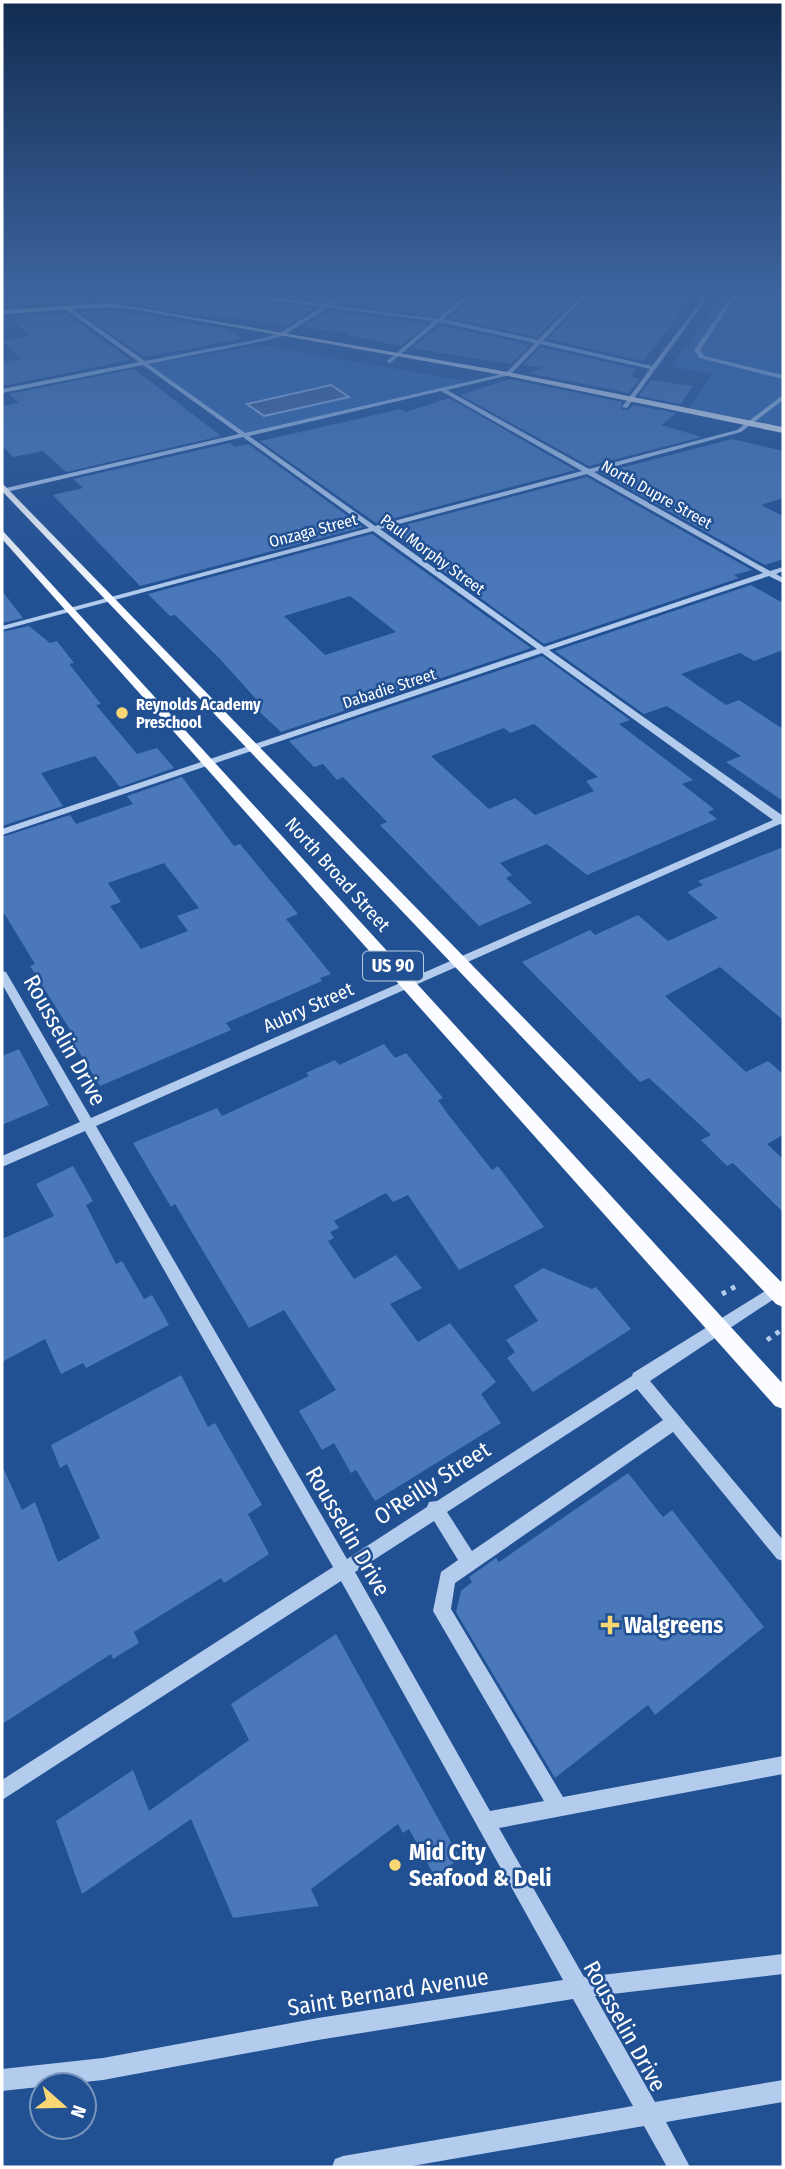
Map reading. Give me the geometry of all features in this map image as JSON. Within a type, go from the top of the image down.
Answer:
[{"type":"main road","points":[[561,394],[783,440]]},
{"type":"main road","points":[[612,394],[783,430]]},
{"type":"main road","name":"North Broad Street","points":[[3,489],[781,1292]]},
{"type":"main road","name":"North Broad Street","points":[[2,533],[783,1399]]},
{"type":"street","name":"Paul Morphy Street","points":[[186,394],[782,821]]},
{"type":"street","points":[[3,489],[425,394]]},
{"type":"street","name":"North Dupre Street","points":[[450,394],[783,581]]},
{"type":"street","points":[[625,407],[634,394]]},
{"type":"street","name":"Onzaga Street","points":[[2,628],[739,431],[752,424],[783,397]]},
{"type":"street","name":"Dabadie Street","points":[[2,832],[545,652],[783,569]]},
{"type":"street","name":"Aubry Street","points":[[2,1162],[782,821]]},
{"type":"street","name":"Rousselin Drive","points":[[2,975],[343,1568],[679,2167]]},
{"type":"street","name":"O'Reilly Street","points":[[2,1791],[435,1508],[718,1327],[781,1292]]},
{"type":"street","points":[[638,1378],[783,1553]]},
{"type":"street","points":[[559,1808],[442,1611],[447,1577],[674,1422]]},
{"type":"street","points":[[435,1508],[469,1562]]},
{"type":"street","points":[[486,1821],[783,1765]]},
{"type":"street","name":"Saint Bernard Avenue","points":[[2,2080],[103,2069],[318,2029],[579,1989],[783,1964]]},
{"type":"street","points":[[342,2167],[783,2091]]},
{"type":"path","points":[[722,1294],[744,1282]]},
{"type":"path","points":[[766,1340],[783,1329]]},
{"type":"shaded area","points":[[186,394],[425,394],[246,436]]},
{"type":"shaded area","points":[[290,394],[345,394],[349,397],[264,416],[247,404]]},
{"type":"shaded area","points":[[699,394],[783,394],[783,426],[690,408]]},
{"type":"building","points":[[9,394],[167,394],[221,436],[66,472],[43,451],[13,457],[2,445],[2,406],[19,403]]},
{"type":"building","points":[[584,394],[622,402],[621,410],[629,410],[633,405],[676,413],[661,425],[702,437],[589,466],[460,395]]},
{"type":"building","points":[[640,394],[688,394],[681,404],[639,396]]},
{"type":"building","points":[[449,398],[575,470],[376,523],[260,441],[401,409],[406,412]]},
{"type":"building","points":[[732,439],[783,451],[783,498],[761,505],[783,516],[783,559],[765,565],[601,473]]},
{"type":"building","points":[[230,443],[235,447],[248,444],[363,527],[140,586],[53,495],[83,488],[73,479]]},
{"type":"building","points":[[587,477],[752,570],[734,575],[739,578],[544,644],[386,530]]},
{"type":"building","points":[[372,534],[531,648],[281,732],[248,701],[256,699],[220,659],[175,615],[170,616],[148,594]],"holes":[[[350,596],[396,632],[325,655],[284,616]]]},
{"type":"building","points":[[751,585],[783,603],[783,650],[754,661],[740,653],[681,674],[726,705],[739,700],[783,729],[783,801],[726,762],[741,756],[667,706],[644,714],[555,651]]},
{"type":"building","points":[[2,591],[23,618],[2,623]]},
{"type":"building","points":[[29,626],[50,643],[57,641],[74,663],[69,664],[101,704],[96,705],[137,754],[157,748],[174,768],[120,787],[95,756],[41,773],[63,806],[2,826],[2,632]]},
{"type":"building","points":[[542,656],[630,720],[619,724],[693,780],[682,784],[714,809],[708,812],[717,819],[587,875],[547,844],[500,863],[512,875],[506,878],[532,903],[479,926],[380,825],[387,822],[343,777],[337,780],[323,764],[314,767],[289,741]],"holes":[[[534,724],[598,777],[586,781],[594,791],[535,815],[515,798],[489,809],[431,756],[504,728],[510,733]]]},
{"type":"building","points":[[182,777],[234,846],[240,844],[298,914],[286,919],[331,974],[320,978],[322,981],[226,1023],[231,1030],[100,1086],[68,1034],[72,1033],[30,966],[35,964],[2,910],[2,837],[70,815],[76,824],[133,804],[127,796]],"holes":[[[164,863],[199,908],[177,916],[188,931],[141,949],[110,906],[121,902],[108,883]]]},
{"type":"building","points":[[783,847],[783,1020],[720,967],[665,996],[746,1072],[768,1061],[783,1074],[783,1135],[767,1144],[783,1159],[783,1212],[733,1163],[727,1166],[701,1140],[711,1135],[649,1078],[640,1082],[522,962],[590,930],[595,935],[638,915],[668,941],[718,918],[687,892],[703,885],[698,881]]},
{"type":"building","points":[[384,1044],[395,1058],[406,1053],[443,1098],[438,1100],[492,1170],[498,1166],[544,1227],[459,1270],[408,1195],[393,1202],[386,1193],[334,1221],[339,1228],[330,1232],[334,1238],[328,1241],[354,1279],[396,1255],[422,1288],[390,1304],[418,1342],[450,1323],[496,1382],[481,1394],[501,1423],[375,1501],[356,1470],[351,1473],[334,1443],[322,1450],[299,1411],[336,1390],[284,1310],[249,1328],[175,1204],[171,1207],[133,1143],[217,1108],[222,1116],[309,1076],[306,1073],[335,1060],[339,1065]]},
{"type":"building","points":[[19,1049],[49,1105],[2,1125],[2,1056]]},
{"type":"building","points":[[73,1166],[93,1201],[86,1205],[116,1264],[122,1261],[144,1299],[152,1295],[169,1325],[86,1368],[83,1363],[61,1374],[45,1339],[2,1362],[2,1239],[54,1216],[36,1184]]},
{"type":"building","points":[[543,1268],[592,1289],[596,1287],[631,1329],[533,1392],[507,1358],[515,1352],[506,1340],[538,1321],[514,1286]]},
{"type":"building","points":[[181,1375],[208,1427],[215,1423],[262,1505],[248,1514],[269,1554],[224,1583],[221,1578],[134,1632],[139,1643],[113,1659],[111,1654],[2,1724],[2,1465],[22,1510],[35,1502],[58,1562],[100,1538],[67,1464],[60,1468],[51,1445]]},
{"type":"building","name":"Walgreens","points":[[628,1473],[663,1517],[672,1510],[764,1627],[655,1715],[648,1705],[555,1778],[456,1612],[461,1591],[472,1582],[469,1577],[496,1558],[499,1562]]},
{"type":"building","points":[[336,1634],[460,1858],[435,1877],[409,1829],[403,1833],[398,1824],[311,1889],[319,1906],[233,1918],[191,1819],[82,1894],[56,1821],[133,1770],[149,1811],[249,1740],[231,1704]]},
{"type":"place","name":"Reynolds Academy Preschool","points":[[122,713]]},
{"type":"place","name":"Walgreens","points":[[610,1625]]},
{"type":"place","name":"Mid City Seafood & Deli","points":[[395,1865]]}]
